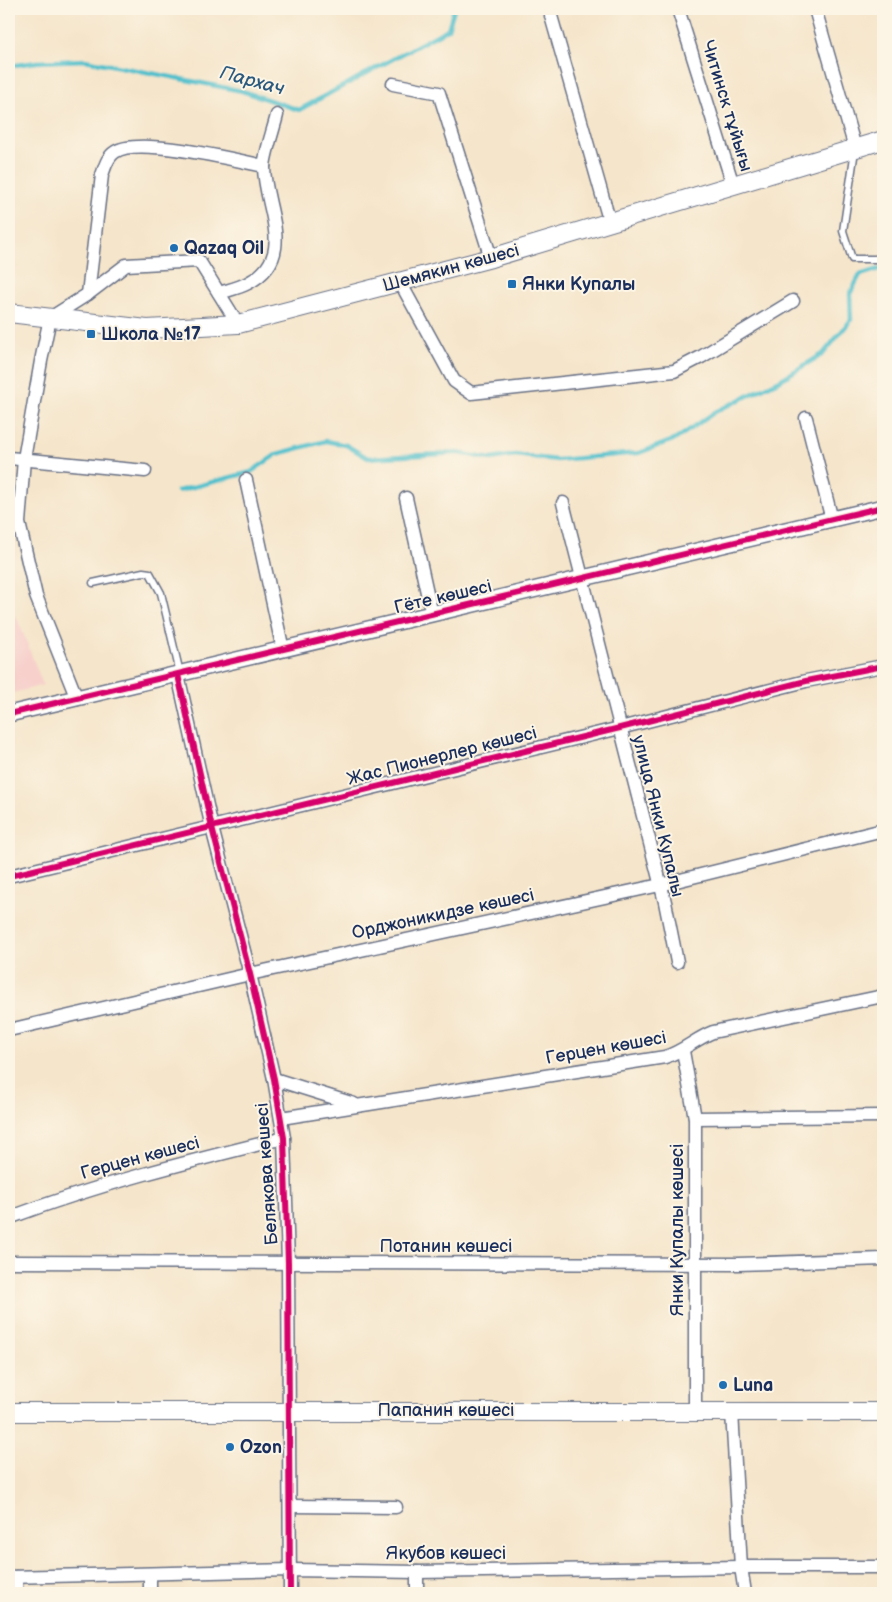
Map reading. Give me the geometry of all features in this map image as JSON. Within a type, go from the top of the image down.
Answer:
[{"type":"main road","name":"Шемякин көшесі","points":[[9,313],[147,329],[238,324],[491,258],[883,140]]},
{"type":"main road","name":"Папанин көшесі","points":[[9,1412],[288,1410],[883,1412]]},
{"type":"street","points":[[552,9],[551,16],[610,223]]},
{"type":"street","name":"Читинск тұйығы","points":[[678,9],[733,186]]},
{"type":"street","points":[[815,9],[855,148]]},
{"type":"street","points":[[393,84],[439,92],[491,258]]},
{"type":"street","points":[[218,293],[247,283],[261,274],[273,259],[277,237],[264,166],[277,115]]},
{"type":"street","points":[[88,294],[102,175],[107,160],[115,152],[128,145],[149,146],[219,156],[264,166]]},
{"type":"street","points":[[77,698],[36,596],[19,523],[24,459],[40,361],[50,318],[88,294],[126,265],[199,261],[238,324]]},
{"type":"street","points":[[400,282],[454,381],[471,393],[674,371],[701,357],[793,300]]},
{"type":"street","points":[[806,418],[832,520]]},
{"type":"street","points":[[9,458],[145,471]]},
{"type":"street","points":[[246,480],[283,650]]},
{"type":"street","points":[[406,498],[432,615]]},
{"type":"street","name":"улица Янки Купалы","points":[[563,503],[580,580],[660,885],[677,962]]},
{"type":"street","name":"Гёте көшесі","points":[[9,714],[883,507]]},
{"type":"street","name":"Жас Пионерлер көшесі","points":[[9,876],[212,828],[806,681],[883,666]]},
{"type":"street","name":"Белякова көшесі","points":[[179,674],[212,828],[250,974],[274,1079],[284,1138],[288,1263],[288,1410],[291,1506],[290,1593]]},
{"type":"street","name":"Орджоникидзе көшесі","points":[[9,1030],[250,974],[660,885],[883,830]]},
{"type":"street","name":"Герцен көшесі","points":[[281,1118],[665,1058],[683,1052],[698,1038],[713,1032],[883,996]]},
{"type":"street","name":"Янки Купалы көшесі","points":[[683,1052],[695,1118],[695,1410]]},
{"type":"street","points":[[274,1079],[356,1105]]},
{"type":"street","points":[[695,1118],[883,1116]]},
{"type":"street","name":"Герцен көшесі","points":[[9,1218],[66,1197],[178,1165],[284,1138]]},
{"type":"street","name":"Потанин көшесі","points":[[9,1262],[694,1263],[883,1259]]},
{"type":"street","points":[[732,1412],[741,1567],[745,1593]]},
{"type":"street","points":[[291,1506],[396,1508]]},
{"type":"street","name":"Якубов көшесі","points":[[12,1577],[291,1570],[417,1572],[741,1567],[883,1567]]},
{"type":"street","points":[[416,1593],[417,1572]]},
{"type":"street","points":[[150,1574],[150,1593]]},
{"type":"street","points":[[12,1577],[16,1593]]},
{"type":"lane","points":[[855,148],[843,231],[852,259],[875,260],[883,257]]},
{"type":"lane","points":[[93,582],[144,572],[150,573],[161,593],[179,674]]},
{"type":"shaded area","points":[[9,608],[18,620],[43,685],[9,694]]},
{"type":"waterway","name":"Пархач","points":[[9,66],[37,62],[85,60],[242,91],[299,110],[448,29],[454,9]]},
{"type":"waterway","points":[[178,491],[251,472],[277,454],[326,441],[346,445],[368,458],[458,453],[491,459],[515,455],[557,460],[639,453],[676,439],[715,412],[780,380],[823,354],[851,320],[850,294],[860,275],[883,268]]},
{"type":"cycle path","points":[[9,714],[883,507]]},
{"type":"cycle path","points":[[9,876],[806,681],[883,666]]},
{"type":"cycle path","points":[[178,675],[212,828],[250,974],[274,1079],[284,1138],[288,1263],[290,1593]]},
{"type":"place","name":"Qazaq Oil","points":[[174,248]]},
{"type":"place","name":"Янки Купалы","points":[[512,284]]},
{"type":"place","name":"Школа №17","points":[[91,334]]},
{"type":"place","name":"Luna","points":[[723,1385]]},
{"type":"place","name":"Ozon","points":[[230,1447]]}]
